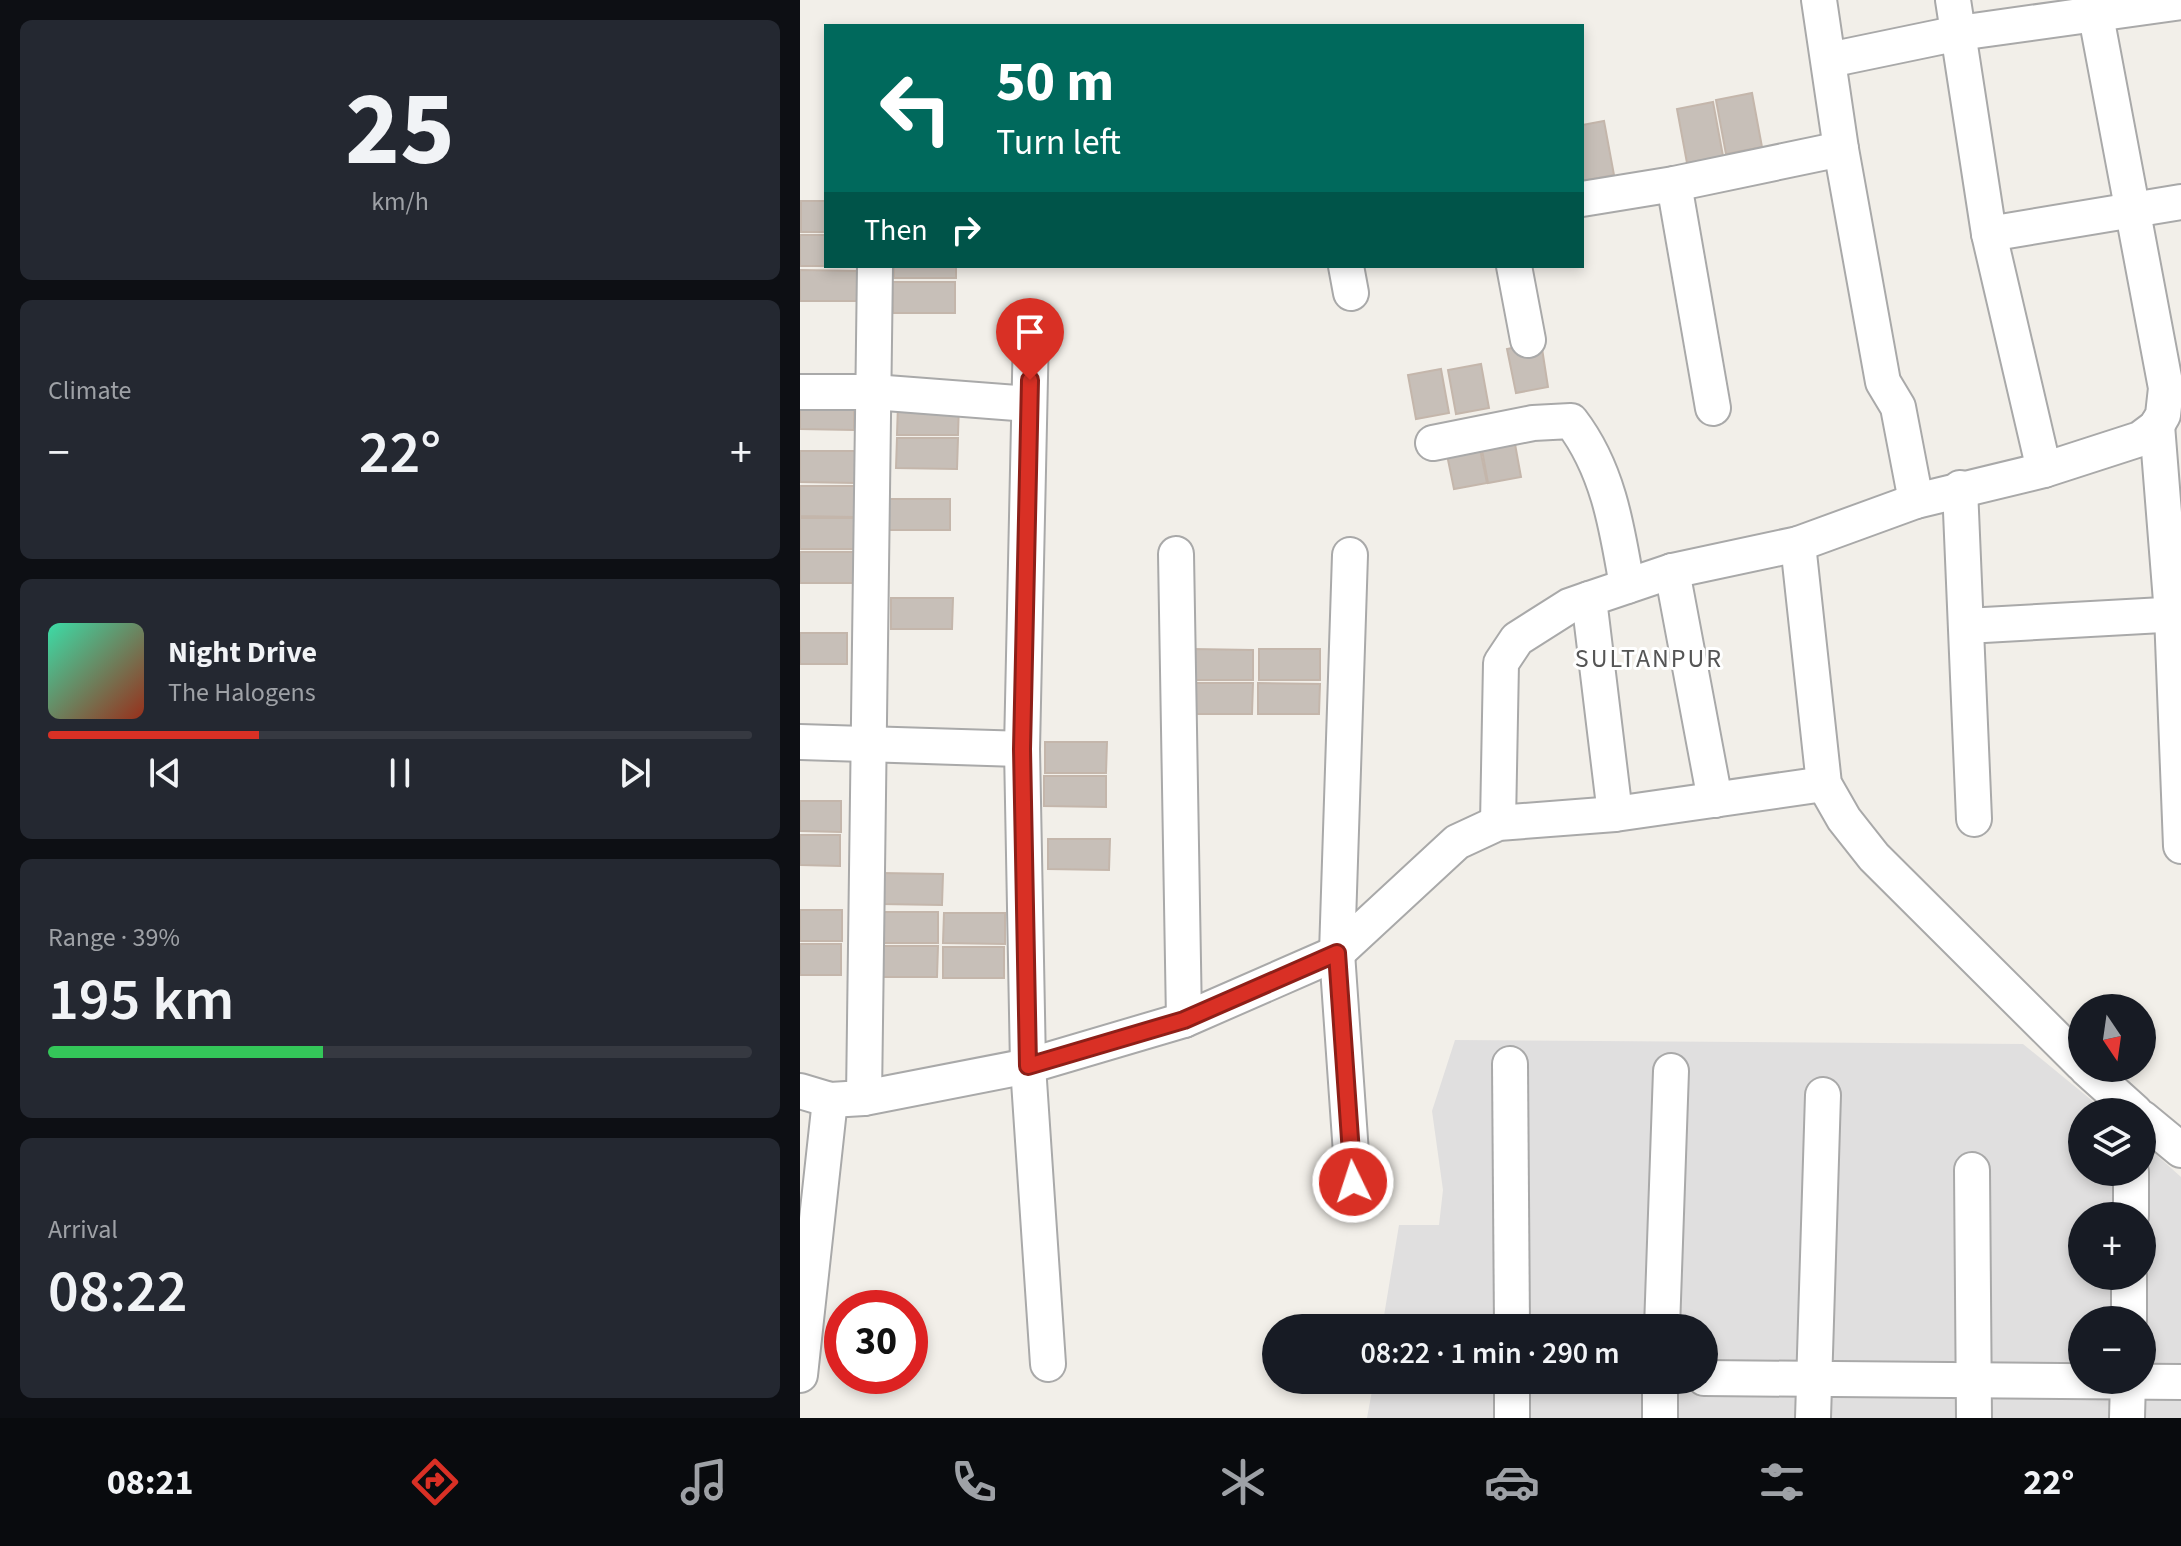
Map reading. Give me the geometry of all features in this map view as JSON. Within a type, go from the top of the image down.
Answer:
[{"type":"street","points":[[1819,0],[1841,149],[1883,382],[1898,407],[1916,501]]},
{"type":"street","points":[[1829,60],[1956,16],[2181,2]]},
{"type":"street","points":[[1498,823],[1501,663],[1517,639],[1569,606],[1672,571],[1798,544],[1960,488],[2044,470],[2140,439],[2157,425],[2166,404],[2166,388],[2094,7]]},
{"type":"street","points":[[1956,16],[1989,234],[2044,470]]},
{"type":"street","points":[[1584,199],[1674,184],[1841,149]]},
{"type":"street","points":[[1674,184],[1713,408]]},
{"type":"street","points":[[1989,234],[2181,202]]},
{"type":"street","points":[[864,1098],[875,268]]},
{"type":"street","points":[[1514,268],[1528,340]]},
{"type":"street","points":[[1031,331],[1022,749],[1028,1066],[1048,1364]]},
{"type":"street","points":[[800,392],[873,392],[1029,404]]},
{"type":"street","points":[[1433,443],[1533,423],[1571,421],[1589,444],[1601,474],[1614,514],[1627,586]]},
{"type":"street","points":[[2157,425],[2176,614],[2181,846]]},
{"type":"street","points":[[1960,488],[1974,819]]},
{"type":"street","points":[[1798,544],[1824,784],[1844,819],[1874,857],[2068,1050]]},
{"type":"street","points":[[1176,554],[1184,1020]]},
{"type":"street","points":[[1350,555],[1337,953],[1353,1182]]},
{"type":"street","points":[[1672,571],[1715,800]]},
{"type":"street","points":[[1589,599],[1615,814]]},
{"type":"street","points":[[1966,626],[2176,614]]},
{"type":"street","points":[[800,742],[1022,749]]},
{"type":"street","points":[[800,1375],[815,1096],[864,1098],[1028,1066],[1184,1020],[1337,953],[1457,842],[1498,823],[1615,814],[1824,784]]},
{"type":"street","points":[[1510,1064],[1512,1314]]},
{"type":"street","points":[[1662,1314],[1671,1071]]},
{"type":"street","points":[[2102,1082],[2119,1098]]},
{"type":"street","points":[[1813,1418],[1823,1095]]},
{"type":"street","points":[[2156,1129],[2181,1150]]},
{"type":"street","points":[[1972,1170],[1974,1418]]},
{"type":"street","points":[[1718,1378],[2068,1380]]},
{"type":"street","points":[[2156,1381],[2181,1382]]},
{"type":"street","points":[[1512,1394],[1512,1418]]},
{"type":"street","points":[[1660,1394],[1660,1418]]},
{"type":"street","points":[[2127,1418],[2128,1394]]},
{"type":"shaded area","points":[[1455,1040],[2023,1044],[2089,1098],[2068,1098],[2068,1186],[2156,1186],[2156,1155],[2181,1177],[2181,1418],[1367,1418],[1371,1394],[1718,1394],[1718,1314],[1384,1314],[1399,1225],[1439,1225],[1443,1190],[1432,1111]]},
{"type":"building","points":[[1752,93],[1762,147],[1726,154],[1716,100]]},
{"type":"building","points":[[1713,102],[1723,156],[1687,163],[1677,109]]},
{"type":"building","points":[[1604,121],[1614,175],[1584,181],[1584,125]]},
{"type":"building","points":[[801,201],[824,201],[824,232],[801,232]]},
{"type":"building","points":[[800,235],[824,235],[824,266],[800,266]]},
{"type":"building","points":[[894,268],[956,268],[956,278],[894,278]]},
{"type":"building","points":[[800,270],[859,271],[859,301],[800,301]]},
{"type":"building","points":[[893,282],[955,282],[955,313],[893,313]]},
{"type":"building","points":[[1541,342],[1548,387],[1516,393],[1507,349]]},
{"type":"building","points":[[1481,364],[1489,408],[1456,414],[1448,370]]},
{"type":"building","points":[[1441,369],[1449,413],[1416,419],[1408,375]]},
{"type":"building","points":[[800,398],[854,398],[854,430],[800,429]]},
{"type":"building","points":[[898,404],[959,404],[958,435],[897,435]]},
{"type":"building","points":[[1513,433],[1521,477],[1488,483],[1480,439]]},
{"type":"building","points":[[897,438],[958,438],[957,469],[896,468]]},
{"type":"building","points":[[1478,439],[1487,483],[1454,489],[1445,445]]},
{"type":"building","points":[[800,451],[856,451],[855,483],[800,482]]},
{"type":"building","points":[[800,486],[855,486],[854,517],[800,516]]},
{"type":"building","points":[[889,499],[950,499],[950,530],[888,530]]},
{"type":"building","points":[[800,518],[855,518],[855,549],[800,549]]},
{"type":"building","points":[[800,552],[854,552],[854,583],[800,583]]},
{"type":"building","points":[[891,598],[953,598],[952,629],[891,629]]},
{"type":"building","points":[[800,633],[847,633],[847,664],[800,664]]},
{"type":"building","points":[[1192,649],[1253,650],[1253,680],[1192,680]]},
{"type":"building","points":[[1259,649],[1320,649],[1320,680],[1259,680]]},
{"type":"building","points":[[1191,683],[1253,683],[1252,714],[1191,714]]},
{"type":"building","points":[[1258,683],[1320,684],[1319,714],[1258,714]]},
{"type":"building","points":[[1045,742],[1107,742],[1106,773],[1045,773]]},
{"type":"building","points":[[1044,776],[1106,776],[1106,807],[1044,806]]},
{"type":"building","points":[[800,801],[841,801],[841,832],[800,831]]},
{"type":"building","points":[[800,835],[840,835],[840,866],[800,865]]},
{"type":"building","points":[[1048,839],[1110,839],[1109,870],[1048,869]]},
{"type":"building","points":[[881,873],[943,874],[942,905],[881,904]]},
{"type":"building","points":[[800,910],[842,910],[842,941],[800,941]]},
{"type":"building","points":[[877,912],[938,912],[938,943],[877,943]]},
{"type":"building","points":[[944,913],[1005,913],[1005,944],[943,943]]},
{"type":"building","points":[[800,944],[841,944],[841,975],[800,975]]},
{"type":"building","points":[[876,946],[938,946],[937,977],[876,977]]},
{"type":"building","points":[[943,947],[1004,947],[1004,978],[943,978]]},
{"type":"district","name":"SULTANPUR","points":[[1649,658]]},
{"type":"route","points":[[1030,380],[1022,749],[1028,1066],[1184,1020],[1337,953],[1353,1182]]}]
